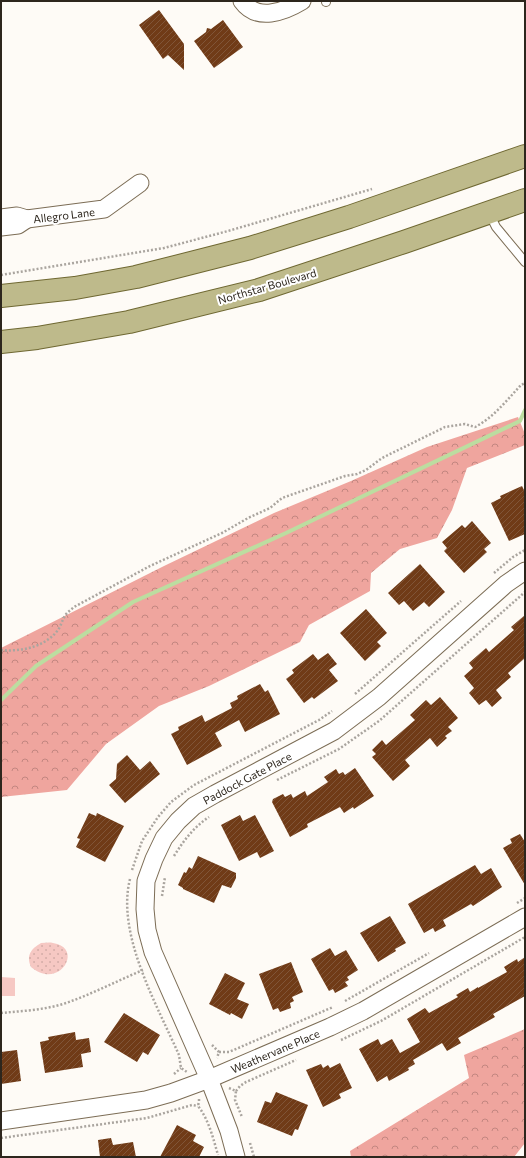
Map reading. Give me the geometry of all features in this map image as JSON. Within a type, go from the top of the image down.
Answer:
[{"type":"main road","points":[[1,296],[75,288],[120,280],[250,248],[525,156]]},
{"type":"main road","name":"Northstar Boulevard","points":[[1,342],[37,338],[129,322],[259,290],[525,200]]},
{"type":"street","points":[[242,1],[250,9],[267,14],[286,10],[302,1]]},
{"type":"street","name":"Allegro Lane","points":[[1,218],[17,216],[27,219],[104,209],[140,183]]},
{"type":"street","name":"Allegro Lane","points":[[1,227],[18,225],[27,219]]},
{"type":"street","name":"Paddock Gate Place","points":[[236,1157],[216,1076],[158,963],[153,952],[147,930],[144,908],[146,881],[164,838],[178,821],[194,806],[345,724],[379,697],[506,584],[525,571]]},
{"type":"street","name":"Weathervane Place","points":[[1,1121],[146,1100],[193,1085],[330,1027],[363,1011],[525,917]]},
{"type":"lane","points":[[489,212],[496,227],[525,262]]},
{"type":"path","points":[[1,275],[164,248],[376,188]]},
{"type":"path","points":[[1,650],[18,650],[35,646],[50,638],[59,629],[66,614],[74,607],[150,566],[222,533],[248,518],[270,508],[282,498],[298,494],[345,476],[357,474],[366,470],[382,458],[445,427],[465,424],[475,427],[490,416],[521,385],[525,383]]},
{"type":"path","points":[[489,576],[513,557],[525,550]]},
{"type":"path","points":[[274,782],[339,749],[379,721],[525,592]]},
{"type":"path","points":[[354,695],[462,600]]},
{"type":"path","points":[[219,1157],[209,1126],[198,1106],[199,1101],[193,1085],[187,1072],[181,1068],[179,1055],[141,970],[131,939],[127,913],[128,885],[134,862],[142,841],[158,816],[171,802],[194,785],[320,720],[338,708]]},
{"type":"path","points":[[173,858],[184,840],[200,823],[213,814]]},
{"type":"path","points":[[162,901],[165,877],[168,871]]},
{"type":"path","points":[[512,906],[525,898]]},
{"type":"path","points":[[340,1004],[432,952]]},
{"type":"path","points":[[1,1014],[65,1004],[158,963]]},
{"type":"path","points":[[209,1039],[212,1046],[219,1052],[229,1052],[333,1007]]},
{"type":"path","points":[[219,1052],[216,1059],[216,1076],[228,1087],[236,1091],[235,1100],[243,1121]]},
{"type":"path","points":[[171,1077],[181,1068]]},
{"type":"path","points":[[249,1142],[254,1157]]},
{"type":"green space","points":[[518,417],[525,434],[525,445],[467,468],[452,510],[437,538],[400,549],[371,573],[370,591],[309,625],[300,642],[209,686],[159,706],[106,744],[67,790],[1,797],[1,648],[164,566],[274,513],[427,447]]},
{"type":"green space","points":[[525,1029],[525,1143],[514,1157],[351,1157],[350,1151],[469,1078],[464,1055]]},
{"type":"shaded area","points":[[41,943],[53,943],[62,946],[67,952],[67,959],[64,966],[59,971],[51,974],[41,973],[31,967],[29,959],[30,953]]},
{"type":"shaded area","points":[[1,977],[15,978],[15,996],[1,996]]},
{"type":"building","points":[[159,10],[184,44],[184,70],[168,55],[163,59],[139,25]]},
{"type":"building","points":[[223,20],[243,47],[214,68],[194,41],[206,32],[207,28],[211,29]]},
{"type":"building","points":[[522,486],[525,492],[525,534],[509,541],[491,503],[501,498],[500,496]]},
{"type":"building","points":[[472,521],[491,543],[484,549],[487,552],[464,573],[444,551],[447,548],[442,542],[462,525],[465,528]]},
{"type":"building","points":[[420,564],[445,592],[429,607],[424,602],[413,611],[404,601],[399,605],[388,593]]},
{"type":"building","points":[[366,609],[387,633],[377,642],[381,646],[365,661],[340,633]]},
{"type":"building","points":[[525,615],[525,658],[508,673],[511,677],[496,690],[502,698],[492,707],[486,700],[479,705],[469,693],[474,688],[464,676],[473,668],[469,663],[486,648],[489,652],[514,630],[511,627]]},
{"type":"building","points":[[328,653],[337,664],[329,670],[338,681],[314,699],[312,697],[304,703],[286,679],[294,673],[292,670],[313,654],[318,660]]},
{"type":"building","points":[[260,684],[265,692],[268,690],[280,714],[245,732],[239,720],[215,733],[222,746],[187,765],[171,734],[179,730],[178,727],[202,715],[205,722],[232,708],[230,703],[238,699],[237,696]]},
{"type":"building","points":[[440,697],[458,718],[448,727],[452,731],[445,736],[447,738],[437,747],[430,738],[405,760],[410,766],[393,781],[372,757],[376,754],[372,750],[382,740],[386,745],[415,720],[410,715],[426,700],[431,705]]},
{"type":"building","points":[[127,755],[140,770],[150,761],[160,774],[125,803],[109,785],[116,779],[117,764]]},
{"type":"building","points":[[355,768],[374,796],[354,809],[353,807],[344,813],[340,807],[307,824],[308,827],[290,837],[272,802],[273,799],[283,794],[285,797],[291,794],[293,798],[305,791],[307,796],[328,782],[324,777],[336,769],[339,774],[343,772],[345,775]]},
{"type":"building","points":[[89,813],[96,816],[97,813],[124,826],[105,862],[76,847],[80,839],[77,838]]},
{"type":"building","points":[[240,815],[243,821],[255,815],[274,851],[260,858],[257,852],[239,861],[221,825]]},
{"type":"building","points":[[520,834],[525,842],[525,885],[503,848],[512,843],[510,839]]},
{"type":"building","points":[[198,856],[236,873],[236,878],[231,888],[222,885],[214,903],[183,889],[178,885],[184,872],[186,873],[189,867],[192,869]]},
{"type":"building","points":[[475,865],[481,874],[491,868],[502,887],[473,906],[471,904],[443,920],[446,926],[435,932],[433,928],[424,933],[408,904]]},
{"type":"building","points":[[390,916],[406,943],[395,949],[396,951],[378,962],[360,933]]},
{"type":"building","points":[[330,948],[335,956],[346,950],[358,970],[347,977],[349,980],[345,982],[348,986],[335,993],[333,989],[329,991],[311,959]]},
{"type":"building","points":[[525,957],[525,996],[493,1014],[495,1017],[458,1038],[461,1043],[447,1051],[442,1043],[413,1060],[415,1064],[408,1068],[409,1070],[389,1081],[387,1076],[377,1082],[359,1049],[378,1039],[381,1045],[392,1039],[400,1053],[420,1042],[407,1019],[425,1008],[429,1013],[458,997],[456,995],[468,988],[470,992],[478,988],[507,972],[504,967],[517,959],[518,962]]},
{"type":"building","points":[[291,962],[303,992],[292,997],[294,1001],[290,1003],[291,1008],[280,1012],[278,1008],[273,1010],[259,974]]},
{"type":"building","points":[[225,973],[245,983],[237,999],[249,1004],[242,1019],[231,1013],[230,1015],[209,1004]]},
{"type":"building","points":[[124,1013],[160,1035],[148,1055],[143,1052],[137,1062],[104,1042]]},
{"type":"building","points":[[75,1032],[76,1040],[89,1038],[91,1052],[81,1054],[83,1067],[45,1073],[40,1042],[49,1040],[48,1037]]},
{"type":"building","points":[[17,1050],[21,1081],[1,1084],[1,1052]]},
{"type":"building","points":[[340,1063],[352,1088],[339,1094],[341,1098],[323,1107],[306,1070],[321,1064],[323,1068],[328,1065],[330,1068]]},
{"type":"building","points":[[276,1092],[308,1105],[298,1130],[295,1129],[292,1136],[257,1122],[265,1101],[271,1103]]},
{"type":"building","points":[[177,1125],[196,1135],[193,1141],[204,1147],[199,1157],[160,1157]]},
{"type":"building","points":[[111,1138],[113,1145],[133,1142],[136,1157],[100,1157],[98,1140]]},
{"type":"waterway","points":[[1,700],[36,666],[133,602],[286,533],[520,421],[525,410]]}]
